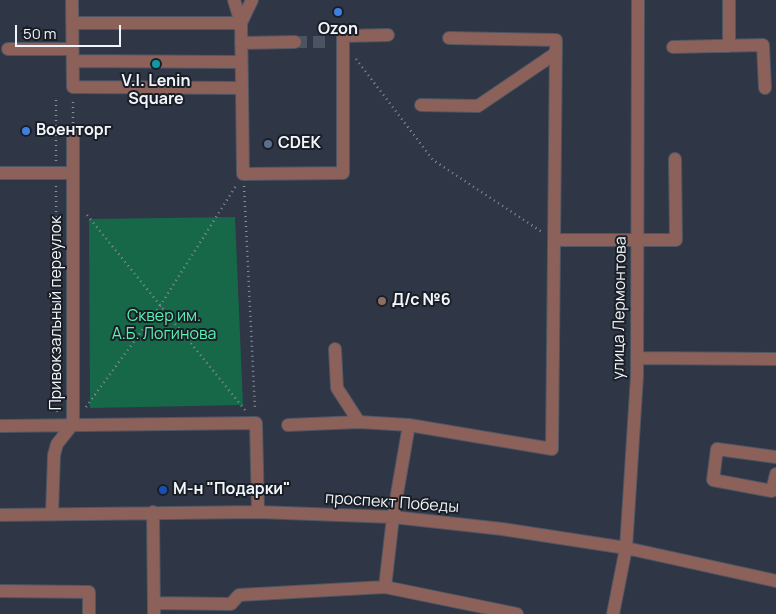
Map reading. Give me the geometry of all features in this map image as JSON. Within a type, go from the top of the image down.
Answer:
[{"type":"street","points":[[72,0],[73,87],[242,88]]},
{"type":"street","points":[[234,0],[241,23],[243,174],[343,173],[343,36],[388,35]]},
{"type":"street","points":[[241,23],[252,0]]},
{"type":"street","name":"улица Лермонтова","points":[[614,614],[626,548],[637,358],[638,0]]},
{"type":"street","points":[[728,46],[729,0]]},
{"type":"street","points":[[72,23],[241,23]]},
{"type":"street","points":[[288,426],[359,422],[410,425],[552,449],[556,40],[449,38]]},
{"type":"street","points":[[241,43],[295,42]]},
{"type":"street","points":[[673,47],[763,45],[765,88]]},
{"type":"street","points":[[8,48],[72,55],[241,62]]},
{"type":"street","points":[[421,105],[478,106],[556,53]]},
{"type":"street","name":"Привокзальный переулок","points":[[52,514],[54,455],[57,444],[73,424],[73,136]]},
{"type":"street","points":[[554,240],[676,240],[674,159]]},
{"type":"street","points":[[0,173],[73,172]]},
{"type":"street","points":[[334,350],[337,388],[359,422]]},
{"type":"street","points":[[637,358],[776,359]]},
{"type":"street","points":[[0,426],[256,423],[258,512]]},
{"type":"street","points":[[385,588],[393,517],[410,425]]},
{"type":"street","points":[[776,457],[716,449],[713,480],[772,491],[776,474]]},
{"type":"street","points":[[152,512],[154,608],[231,609],[239,594],[385,588],[517,614]]},
{"type":"street","name":"проспект Победы","points":[[0,514],[258,512],[393,517],[502,529],[626,548],[776,581]]},
{"type":"street","points":[[0,591],[89,592],[89,614]]},
{"type":"path","points":[[343,42],[433,160],[554,240]]},
{"type":"path","points":[[73,87],[73,136]]},
{"type":"path","points":[[56,100],[57,424]]},
{"type":"path","points":[[73,424],[160,306],[243,174]]},
{"type":"path","points":[[243,174],[256,423]]},
{"type":"path","points":[[74,198],[256,423]]},
{"type":"green space","name":"Сквер им. А.Б. Логинова","points":[[235,217],[243,405],[90,408],[89,219]]},
{"type":"tunnel","points":[[295,42],[326,42]]},
{"type":"place","name":"Ozon","points":[[338,12]]},
{"type":"place","name":"V.I. Lenin Square","points":[[156,64]]},
{"type":"place","name":"Военторг","points":[[26,131]]},
{"type":"place","name":"CDEK","points":[[268,144]]},
{"type":"place","name":"Д/с №6","points":[[382,301]]},
{"type":"place","name":"М-н \"Подарки\"","points":[[163,490]]}]
